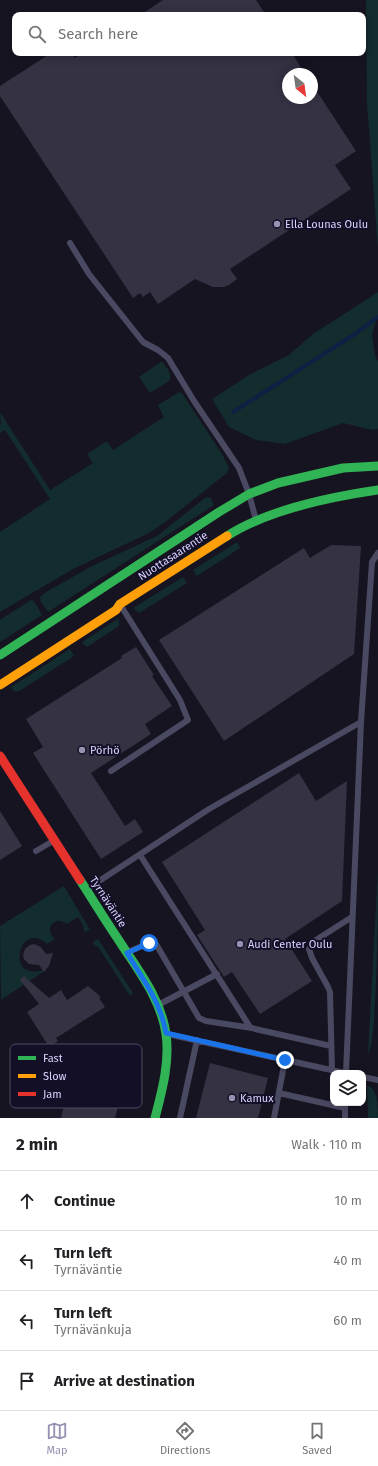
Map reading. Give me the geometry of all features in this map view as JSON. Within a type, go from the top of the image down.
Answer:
[{"type":"main road","name":"Nuottasaarentie","points":[[0,655],[249,494],[278,483],[343,468],[378,466]]},
{"type":"main road","name":"Nuottasaarentie","points":[[0,685],[116,610],[120,604],[236,530],[256,520],[317,501],[378,490]]},
{"type":"main road","name":"Tyrnäväntie","points":[[0,756],[127,953],[158,1005],[164,1022],[168,1053],[155,1118]]},
{"type":"lane","points":[[70,243],[89,274],[143,342],[158,350],[168,358],[238,468],[249,494],[256,520]]},
{"type":"lane","points":[[346,1070],[361,722],[372,562],[378,553]]},
{"type":"lane","points":[[111,771],[188,720],[180,700],[120,604]]},
{"type":"lane","points":[[86,890],[238,791],[361,722]]},
{"type":"lane","points":[[36,851],[54,840]]},
{"type":"lane","points":[[140,855],[252,1028]]},
{"type":"lane","points":[[166,1033],[332,1070],[330,992],[312,958],[309,949],[316,940],[352,918]]},
{"type":"lane","points":[[127,953],[154,942],[197,1015],[206,1022],[252,1028],[331,1046]]},
{"type":"lane","points":[[158,1005],[217,974]]},
{"type":"lane","points":[[180,1118],[197,1040]]},
{"type":"lane","points":[[274,1118],[285,1060]]},
{"type":"lane","points":[[366,1078],[378,1080]]},
{"type":"lane","points":[[279,1093],[330,1103]]},
{"type":"lane","points":[[344,1118],[345,1106]]},
{"type":"green space","points":[[366,0],[378,0],[378,249],[367,103]]},
{"type":"green space","points":[[378,292],[378,315],[372,334],[375,356],[378,361],[378,429],[373,430],[343,423],[285,444],[256,440],[229,427],[212,399],[249,375],[289,355],[313,334]]},
{"type":"green space","points":[[162,361],[170,376],[169,381],[150,393],[139,377]]},
{"type":"green space","points":[[179,392],[182,393],[222,454],[229,468],[227,473],[164,523],[149,533],[73,569],[0,612],[0,532],[50,499],[5,430],[0,433],[0,412],[50,490],[93,463],[87,454],[107,441],[113,450],[164,417],[158,405]]},
{"type":"green space","points":[[208,497],[211,498],[214,505],[48,612],[41,602],[40,597],[46,592],[92,566],[157,536]]},
{"type":"green space","points":[[237,542],[240,548],[197,576],[193,570]]},
{"type":"green space","points":[[183,577],[187,583],[139,613],[133,608]]},
{"type":"green space","points":[[31,600],[34,601],[42,615],[0,642],[0,620]]},
{"type":"green space","points":[[119,618],[119,626],[87,647],[84,645],[82,642]]},
{"type":"green space","points":[[70,649],[74,656],[21,690],[16,692],[13,690],[11,687]]},
{"type":"green space","points":[[378,869],[376,997],[374,1023],[368,1054]]},
{"type":"green space","points":[[64,886],[90,930],[84,932],[83,925],[78,917],[67,924],[58,921],[52,924],[50,931],[55,939],[47,944],[37,938],[29,939],[23,944],[20,952],[20,960],[23,967],[31,971],[43,970],[43,972],[1,1000],[0,926]]},
{"type":"green space","points":[[98,939],[133,993],[130,996],[99,948],[93,944],[94,941]]},
{"type":"green space","points":[[367,1085],[371,1087],[375,1094],[378,1118],[368,1118]]},
{"type":"building","points":[[163,0],[256,0],[264,12],[145,12]]},
{"type":"building","points":[[46,56],[73,56],[75,58],[78,56],[294,56],[301,68],[282,68],[282,104],[318,104],[318,93],[356,151],[335,165],[351,189],[230,269],[237,279],[229,285],[223,287],[213,287],[195,279],[158,304],[150,292],[143,297],[140,293],[133,298],[0,96],[0,86]]},
{"type":"building","points":[[331,545],[361,546],[354,654],[224,741],[159,640],[304,548],[310,558]]},
{"type":"building","name":"Pörhö","points":[[136,647],[154,675],[152,676],[172,706],[145,724],[151,734],[91,773],[125,826],[135,819],[143,832],[101,859],[33,753],[43,747],[26,719],[122,658],[121,656]]},
{"type":"building","points":[[299,773],[316,801],[347,781],[342,901],[285,939],[312,981],[260,1014],[232,972],[224,977],[197,935],[205,930],[162,862]]},
{"type":"building","points":[[0,811],[22,846],[0,860]]},
{"type":"building","points":[[34,944],[41,947],[46,954],[53,953],[49,966],[44,972],[39,965],[29,964],[24,959],[23,955],[25,949]]},
{"type":"building","points":[[24,976],[49,998],[61,990],[67,1000],[88,986],[101,997],[99,998],[105,1007],[56,1038],[58,1041],[54,1044],[47,1044],[27,1012],[39,1004],[20,980]]},
{"type":"building","name":"Kamux","points":[[210,1063],[268,1078],[258,1118],[196,1118]]},
{"type":"building","points":[[63,1108],[118,1108],[115,1118],[61,1118]]},
{"type":"waterway","points":[[233,412],[352,336],[378,317]]},
{"type":"traffic: fast","points":[[0,655],[249,494],[278,483],[343,468],[378,466]]},
{"type":"traffic: fast","points":[[227,536],[262,518],[281,511],[340,496],[378,490]]},
{"type":"traffic: fast","points":[[80,880],[147,984],[159,1008],[166,1034],[167,1055],[163,1087],[155,1118]]},
{"type":"traffic: slow","points":[[0,685],[116,610],[120,604],[227,536]]},
{"type":"traffic: jam","points":[[0,756],[80,880]]},
{"type":"place","name":"Ella Lounas Oulu","points":[[277,224]]},
{"type":"place","name":"Pörhö","points":[[82,750]]},
{"type":"place","name":"Audi Center Oulu","points":[[240,944]]},
{"type":"place","name":"Kamux","points":[[232,1098]]},
{"type":"route","points":[[149,943],[127,953],[156,1000],[164,1022],[166,1033],[285,1060]]}]
